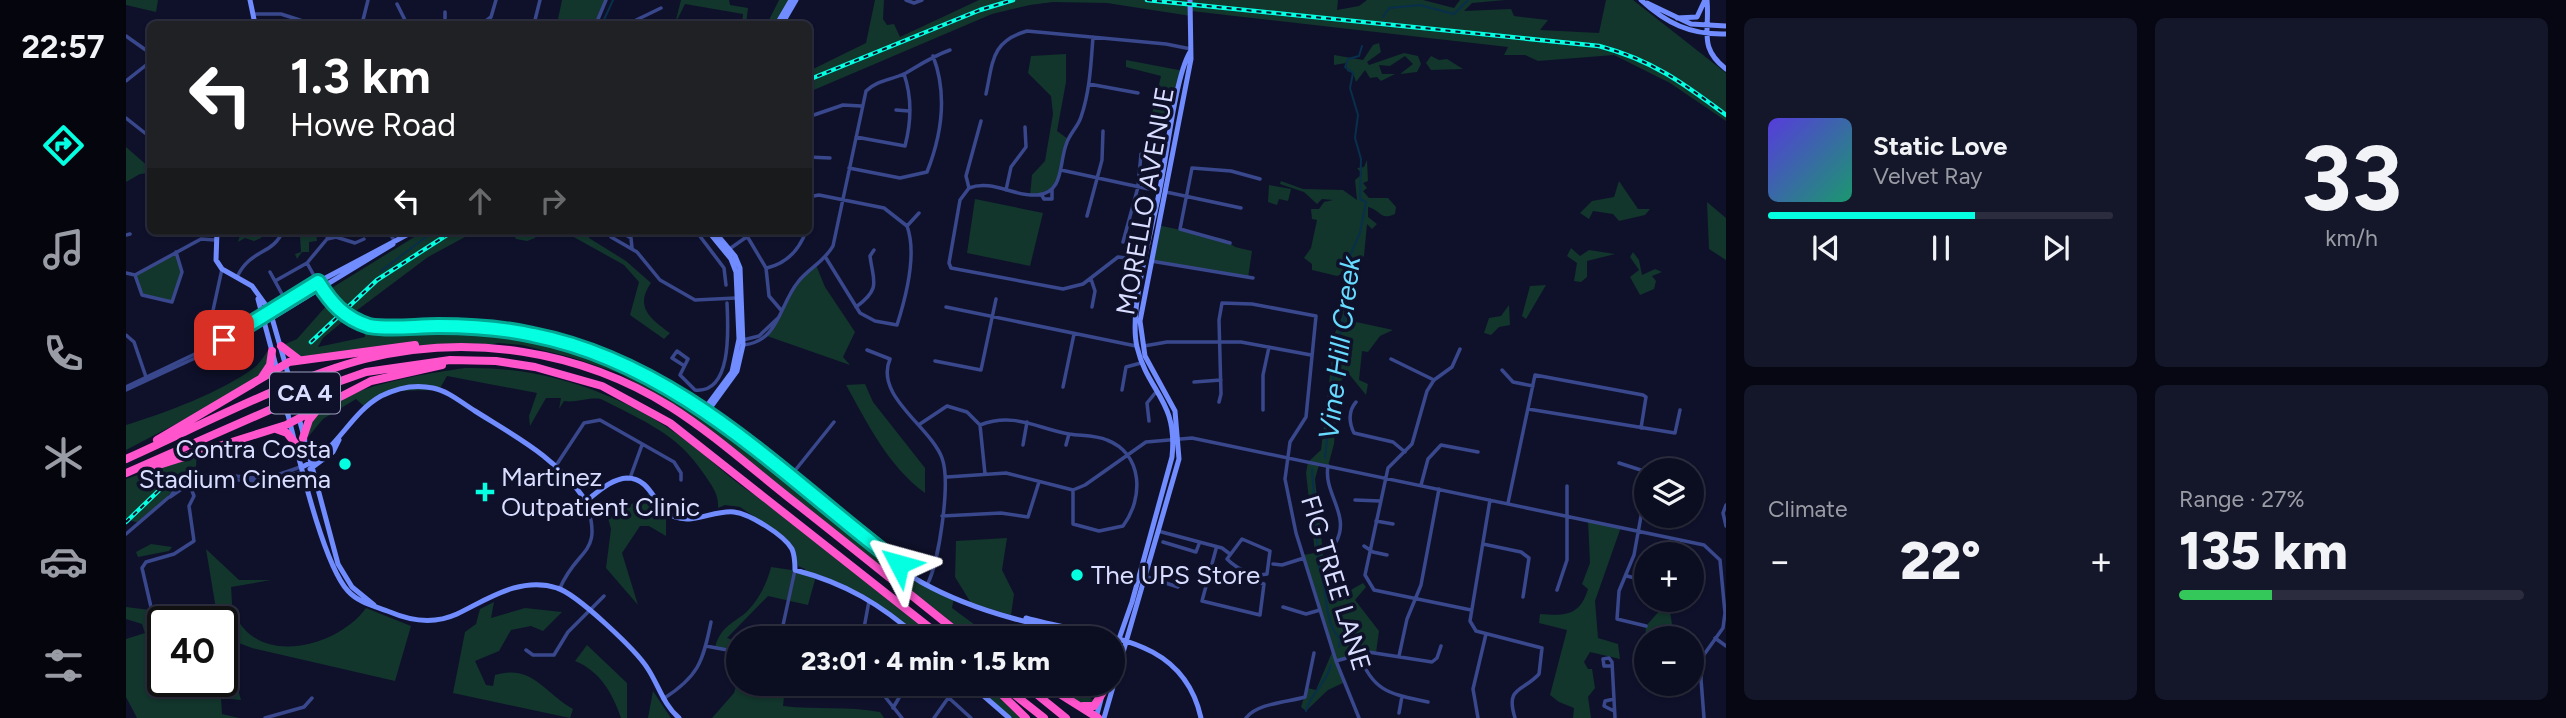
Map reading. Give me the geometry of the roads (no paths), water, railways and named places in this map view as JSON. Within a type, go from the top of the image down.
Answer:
[{"type":"highway","points":[[281,346],[298,359]]},
{"type":"highway","points":[[126,459],[285,364],[298,359],[397,346],[443,347]]},
{"type":"highway","name":"CA 4","points":[[126,459],[329,370],[381,355],[443,347],[497,348],[551,357],[602,372],[652,396],[698,425],[950,626]]},
{"type":"highway","points":[[260,380],[270,365],[272,351]]},
{"type":"highway","name":"CA 4","points":[[126,474],[351,376],[427,361],[496,361],[580,379],[650,410],[696,441],[928,626]]},
{"type":"highway","points":[[126,474],[273,429],[359,386],[402,371],[496,361]]},
{"type":"highway","points":[[273,429],[299,440],[319,407]]},
{"type":"highway","points":[[935,614],[953,626]]},
{"type":"highway","points":[[1003,696],[1026,718]]},
{"type":"highway","points":[[1017,696],[1044,718]]},
{"type":"highway","points":[[1039,696],[1066,718]]},
{"type":"highway","points":[[1063,696],[1099,718]]},
{"type":"highway","points":[[1073,702],[1094,706],[1100,696]]},
{"type":"street","points":[[250,0],[255,21]]},
{"type":"street","points":[[363,21],[368,0]]},
{"type":"street","points":[[486,21],[491,17],[496,0]]},
{"type":"street","points":[[535,21],[540,0]]},
{"type":"street","points":[[597,21],[606,0]]},
{"type":"street","points":[[781,21],[793,0]]},
{"type":"street","points":[[906,0],[914,4],[922,0]]},
{"type":"street","name":"MORELLO AVENUE","points":[[1124,626],[1177,467],[1175,411],[1143,363],[1140,346],[1148,260],[1191,49],[1190,0]]},
{"type":"street","points":[[1674,18],[1697,17],[1706,0]]},
{"type":"street","points":[[1706,0],[1709,54],[1726,69]]},
{"type":"street","points":[[1642,1],[1674,18],[1708,30],[1726,26]]},
{"type":"street","points":[[1642,1],[1667,22],[1726,34]]},
{"type":"street","points":[[397,4],[406,21]]},
{"type":"street","points":[[634,21],[661,8]]},
{"type":"street","points":[[445,12],[445,21]]},
{"type":"street","points":[[254,14],[281,14],[303,21]]},
{"type":"street","points":[[986,94],[996,51],[1011,36],[1027,31],[1191,49]]},
{"type":"street","points":[[126,36],[147,50]]},
{"type":"street","points":[[968,188],[984,185],[1041,194],[1052,189],[1061,170],[1066,144],[1082,116],[1089,84],[1093,37]]},
{"type":"street","points":[[741,342],[767,336],[798,281],[826,258],[833,246],[866,92],[873,84],[904,74],[933,56],[950,50]]},
{"type":"street","points":[[849,168],[900,178],[927,172],[935,151],[942,117],[941,76],[933,56]]},
{"type":"street","points":[[126,81],[147,64]]},
{"type":"street","points":[[856,136],[905,146],[909,88],[904,74]]},
{"type":"street","points":[[1089,84],[1138,93]]},
{"type":"street","points":[[812,116],[843,105],[861,106]]},
{"type":"street","points":[[896,110],[909,111]]},
{"type":"street","points":[[126,118],[147,135]]},
{"type":"street","points":[[981,121],[966,176],[968,188],[960,200],[949,263],[951,268],[1063,289],[1091,279],[1118,257],[1253,278]]},
{"type":"street","points":[[1006,190],[1011,167],[1026,147],[1025,127]]},
{"type":"street","points":[[1087,216],[1098,179],[1103,131]]},
{"type":"street","points":[[1123,242],[1138,187],[1140,154]]},
{"type":"street","points":[[812,157],[831,158]]},
{"type":"street","points":[[1230,243],[1180,229],[1185,195],[1194,166],[1231,171],[1260,179]]},
{"type":"street","points":[[1061,170],[1241,208]]},
{"type":"street","points":[[812,197],[884,208],[908,226],[912,250],[906,291],[897,325],[865,318],[826,258]]},
{"type":"street","points":[[908,226],[919,213]]},
{"type":"street","points":[[217,235],[215,254],[222,270],[212,314],[240,322],[244,328]]},
{"type":"street","points":[[237,277],[246,261],[269,249],[279,241],[281,235]]},
{"type":"street","points":[[275,281],[307,263],[328,235]]},
{"type":"street","points":[[391,235],[395,242]]},
{"type":"street","points":[[126,388],[232,341],[271,314],[407,235]]},
{"type":"street","points":[[612,235],[632,248],[660,280],[695,300],[740,298]]},
{"type":"street","points":[[627,235],[632,238],[632,248]]},
{"type":"street","points":[[699,235],[724,268],[726,285]]},
{"type":"street","points":[[712,235],[737,267]]},
{"type":"street","points":[[705,413],[732,372],[741,342],[737,267],[730,250],[717,235]]},
{"type":"street","points":[[766,268],[777,265],[794,253],[804,235]]},
{"type":"street","points":[[730,250],[748,236],[766,268],[769,296],[781,310]]},
{"type":"street","points":[[327,239],[336,237],[355,243],[364,239]]},
{"type":"street","points":[[126,273],[135,275],[201,239],[215,240]]},
{"type":"street","points":[[723,248],[730,250]]},
{"type":"street","points":[[856,307],[868,298],[874,287],[875,273],[870,256],[874,250]]},
{"type":"street","points":[[135,275],[142,295],[172,302],[182,272],[182,264],[176,252]]},
{"type":"street","points":[[307,263],[335,307],[348,317],[376,327],[481,327],[556,340],[632,368],[705,413],[927,584],[979,608],[1043,626]]},
{"type":"street","points":[[724,268],[737,267]]},
{"type":"street","points":[[222,270],[237,277],[256,292],[271,314],[289,377],[299,440],[334,570],[348,591],[368,605],[403,617],[427,620],[449,617],[516,587],[536,584],[559,589],[588,610],[646,665],[663,699],[679,718]]},
{"type":"street","points":[[270,272],[282,294]]},
{"type":"street","points":[[1091,279],[1096,291],[1092,307]]},
{"type":"street","points":[[256,292],[280,381],[294,417]]},
{"type":"street","points":[[935,361],[981,370],[996,299]]},
{"type":"street","points":[[683,365],[680,375],[695,390],[707,389],[715,382],[726,362],[727,303]]},
{"type":"street","points":[[1219,402],[1222,303],[1252,304],[1316,316],[1306,417],[1293,436],[1286,457]]},
{"type":"street","points":[[946,307],[1140,346],[1167,342],[1220,342],[1311,355]]},
{"type":"street","points":[[126,388],[264,319]]},
{"type":"street","points":[[728,323],[741,323]]},
{"type":"street","points":[[1063,387],[1074,334]]},
{"type":"street","points":[[126,335],[134,341],[146,377]]},
{"type":"street","name":"MORELLO AVENUE","points":[[1140,346],[1161,388]]},
{"type":"street","points":[[1263,410],[1263,375],[1269,347]]},
{"type":"street","points":[[1460,349],[1452,367],[1434,380],[1426,391],[1412,444],[1394,460],[1384,478],[1365,575],[1374,590],[1472,610]]},
{"type":"street","points":[[867,350],[890,359],[886,370],[887,384],[937,448],[947,477],[942,516],[927,584]]},
{"type":"street","points":[[1391,359],[1434,380]]},
{"type":"street","points":[[1122,390],[1126,367],[1143,363]]},
{"type":"street","points":[[1502,370],[1513,382],[1534,386]]},
{"type":"street","points":[[1508,503],[1535,375],[1643,395],[1646,397],[1641,428]]},
{"type":"street","points":[[1194,382],[1221,380]]},
{"type":"street","points":[[126,534],[170,497],[175,489],[189,483],[220,473],[269,477],[306,468],[328,457],[364,410],[382,396],[407,387],[425,387],[444,392],[536,448],[558,464],[586,501],[593,522],[593,536],[589,549],[567,572],[559,589]]},
{"type":"street","points":[[1149,421],[1147,403],[1161,388]]},
{"type":"street","points":[[1356,402],[1352,407],[1350,425],[1354,433],[1394,442],[1406,452]]},
{"type":"street","points":[[920,424],[947,406],[967,412],[980,425],[985,474]]},
{"type":"street","points":[[1528,409],[1675,433],[1680,410]]},
{"type":"street","points":[[980,425],[999,418],[1109,440],[1126,453],[1137,471],[1138,485],[1128,519],[1123,526],[1099,531],[1073,524],[1073,490]]},
{"type":"street","points":[[558,464],[568,445],[590,420],[600,421],[674,462],[681,473],[681,480]]},
{"type":"street","points":[[789,479],[834,422]]},
{"type":"street","points":[[1023,445],[1027,422]]},
{"type":"street","points":[[1066,445],[1069,434]]},
{"type":"street","points":[[947,477],[1013,474],[1073,490],[1085,485],[1126,453],[1146,442],[1177,437],[1286,457],[1704,545],[1720,560],[1725,612],[1723,628],[1704,654]]},
{"type":"street","points":[[1421,485],[1428,458],[1441,444],[1478,452]]},
{"type":"street","points":[[630,478],[642,445]]},
{"type":"street","name":"FIG TREE LANE","points":[[1286,457],[1285,479],[1304,558],[1336,661],[1359,718]]},
{"type":"street","points":[[1619,463],[1634,468]]},
{"type":"street","points":[[1328,466],[1328,481],[1341,519],[1336,542]]},
{"type":"street","points":[[586,501],[618,480],[630,478],[643,483],[666,512],[674,517],[685,519],[729,512],[745,516],[788,544],[794,556],[795,570],[783,626]]},
{"type":"street","points":[[942,516],[1008,513],[1028,517],[1039,482]]},
{"type":"street","points":[[151,606],[142,568],[146,562],[174,554],[194,541],[189,506],[194,496],[189,483]]},
{"type":"street","points":[[1557,590],[1567,559],[1567,486]]},
{"type":"street","points":[[1399,656],[1407,619],[1416,599],[1439,489]]},
{"type":"street","points":[[1355,500],[1380,501]]},
{"type":"street","points":[[1490,500],[1470,621],[1476,631],[1542,648],[1539,674],[1515,691],[1511,704],[1515,718]]},
{"type":"street","points":[[1726,505],[1723,513],[1726,526]]},
{"type":"street","points":[[1376,521],[1393,524]]},
{"type":"street","points":[[1155,530],[1199,544],[1222,548],[1230,554]]},
{"type":"street","points":[[1638,530],[1627,576],[1619,591],[1617,619],[1646,626]]},
{"type":"street","points":[[1175,546],[1177,537]]},
{"type":"street","points":[[1242,539],[1270,551],[1268,574],[1261,575],[1239,569],[1227,559],[1230,554],[1242,539]]},
{"type":"street","points":[[1163,542],[1196,552],[1199,544]]},
{"type":"street","points":[[1483,544],[1521,552],[1529,558],[1523,597]]},
{"type":"street","points":[[1364,546],[1387,555]]},
{"type":"street","points":[[1210,568],[1265,584],[1260,615],[1202,601],[1210,568],[1216,548]]},
{"type":"street","points":[[1720,560],[1726,556]]},
{"type":"street","points":[[1273,564],[1282,565],[1304,558]]},
{"type":"street","points":[[795,570],[830,580],[870,599],[904,626]]},
{"type":"street","points":[[1142,576],[1178,587],[1186,575]]},
{"type":"street","points":[[1627,576],[1634,578]]},
{"type":"street","points":[[927,584],[1002,613],[1058,626]]},
{"type":"street","points":[[526,650],[533,655],[554,654],[588,610],[604,596]]},
{"type":"street","points":[[864,625],[870,599]]},
{"type":"street","points":[[1283,607],[1306,614],[1320,610]]},
{"type":"street","points":[[663,699],[685,685],[700,666],[711,622]]},
{"type":"street","points":[[1478,718],[1473,690],[1486,634]]},
{"type":"street","points":[[1715,638],[1726,646]]},
{"type":"street","points":[[1125,642],[1151,650],[1175,668],[1193,694],[1201,718]]},
{"type":"street","points":[[706,646],[726,650]]},
{"type":"street","points":[[1336,661],[1359,654],[1376,653],[1432,662],[1441,646]]},
{"type":"street","points":[[1246,718],[1255,710],[1269,708],[1286,698],[1305,697],[1314,653]]},
{"type":"street","points":[[1359,654],[1367,675],[1386,693],[1428,702]]},
{"type":"street","points":[[1611,666],[1615,718]]},
{"type":"street","points":[[883,696],[902,718]]},
{"type":"street","points":[[893,708],[900,696]]},
{"type":"street","points":[[984,696],[1009,718]]},
{"type":"street","points":[[1099,718],[1103,696]]},
{"type":"street","name":"MORELLO AVENUE","points":[[1099,718],[1105,696]]},
{"type":"street","points":[[1399,713],[1402,696]]},
{"type":"street","points":[[1702,696],[1704,718]]},
{"type":"street","points":[[265,718],[304,708],[312,698]]},
{"type":"street","points":[[934,718],[948,698],[971,718]]},
{"type":"street","points":[[1614,699],[1605,701],[1604,706],[1615,711]]},
{"type":"waterway","points":[[603,21],[613,0]]},
{"type":"waterway","points":[[1383,17],[1389,8],[1420,5],[1454,14],[1468,0]]},
{"type":"waterway","name":"Vine Hill Creek","points":[[1325,458],[1336,350],[1348,303],[1346,265],[1360,233],[1366,202],[1360,199],[1361,159],[1355,138],[1358,115],[1350,88],[1353,73],[1345,67],[1348,59],[1359,56],[1362,46]]},
{"type":"waterway","points":[[381,271],[429,235]]},
{"type":"waterway","name":"Vine Hill Creek","points":[[1312,469],[1319,568],[1328,614],[1340,639],[1339,647]]},
{"type":"waterway","name":"Vine Hill Creek","points":[[1306,711],[1331,665]]},
{"type":"railway","points":[[812,78],[980,10],[1013,0]]},
{"type":"railway","points":[[1147,0],[1599,46],[1635,58],[1666,74],[1726,115]]},
{"type":"railway","points":[[311,342],[377,280],[447,235]]},
{"type":"railway","points":[[126,522],[174,476]]},
{"type":"place","name":"Contra Costa Stadium Cinema","points":[[345,464]]},
{"type":"place","name":"Martinez Outpatient Clinic","points":[[485,492]]},
{"type":"place","name":"The UPS Store","points":[[1077,575]]}]
